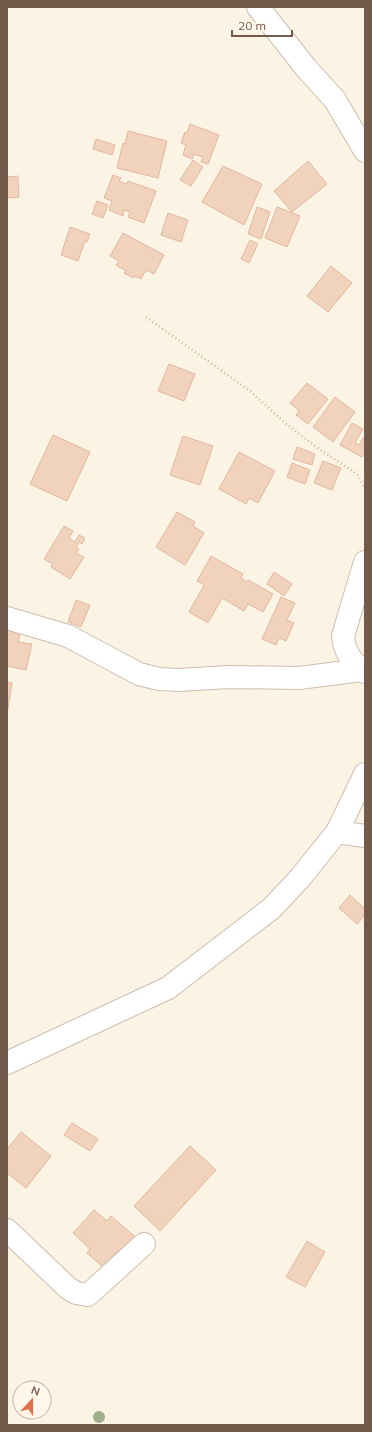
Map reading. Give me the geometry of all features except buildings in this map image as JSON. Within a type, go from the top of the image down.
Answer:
[{"type":"street","points":[[258,7],[306,68],[335,100],[365,151]]},
{"type":"street","points":[[363,671],[347,653],[344,645],[344,636],[365,562]]},
{"type":"street","points":[[7,618],[68,636],[139,674],[159,679],[178,680],[229,677],[298,678],[363,671]]},
{"type":"street","points":[[7,1063],[168,988],[272,908],[300,878],[337,832],[365,774]]},
{"type":"street","points":[[337,832],[365,836]]},
{"type":"street","points":[[7,1230],[68,1288],[76,1293],[88,1295],[144,1244]]},
{"type":"path","points":[[146,317],[250,391],[285,423],[319,449],[357,474],[365,488]]}]
